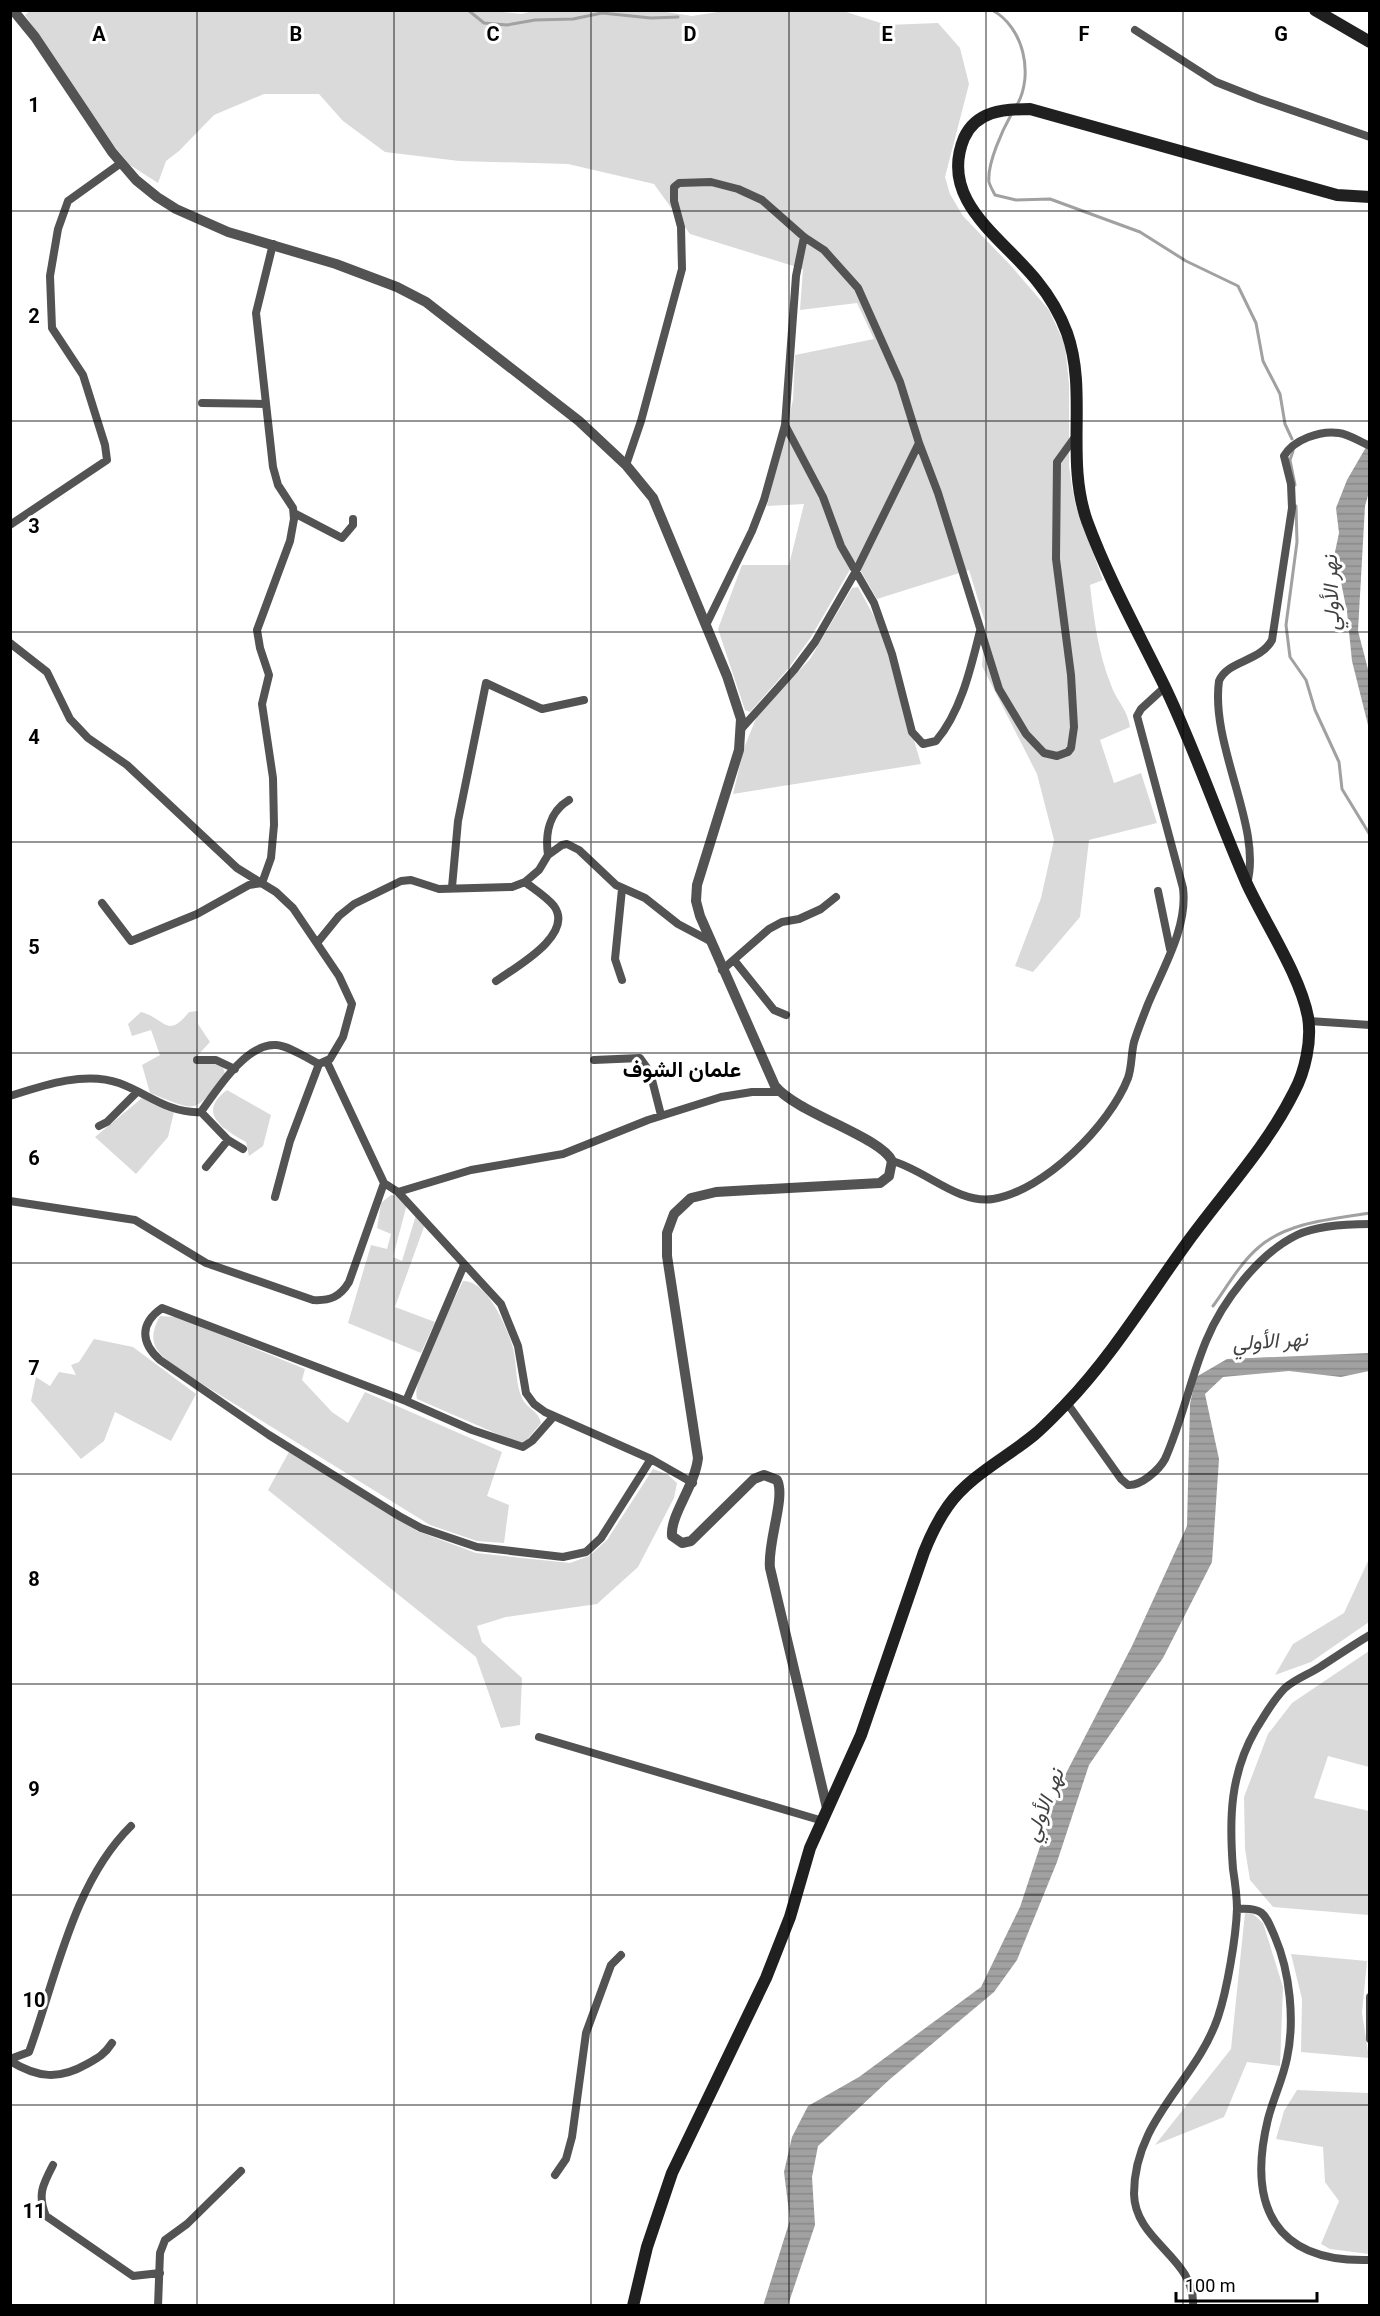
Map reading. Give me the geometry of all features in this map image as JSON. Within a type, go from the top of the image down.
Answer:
[{"type":"main road","points":[[1315,10],[1370,42]]},
{"type":"main road","points":[[633,2306],[647,2247],[672,2173],[766,1978],[790,1917],[810,1848],[861,1734],[924,1552],[948,1505],[988,1470],[1035,1434],[1067,1403],[1111,1350],[1191,1237],[1264,1143],[1297,1088],[1304,1065],[1309,1021],[1294,980],[1248,884],[1165,687],[1125,610],[1088,523],[1077,479],[1074,369],[1069,339],[1061,316],[1035,277],[971,208],[958,183],[957,165],[966,134],[979,116],[1014,109],[1036,110],[1337,195],[1370,197]]},
{"type":"street","points":[[13,10],[35,37],[121,163],[141,185],[176,209],[228,232],[273,244],[376,279],[426,302],[579,421],[626,465],[653,498],[734,693],[742,728],[735,765],[697,885],[697,908],[765,1069],[780,1092],[881,1149],[892,1161],[912,1168],[960,1194],[982,1199],[1003,1196],[1049,1174],[1081,1146],[1105,1118],[1124,1087],[1138,1030],[1182,918],[1183,888],[1137,716],[1141,709],[1165,687]]},
{"type":"street","points":[[1135,30],[1216,82],[1370,137]]},
{"type":"street","points":[[10,525],[107,460],[105,445],[83,375],[52,328],[50,276],[58,229],[68,201],[121,163]]},
{"type":"street","points":[[626,465],[641,421],[682,269],[681,227],[674,201],[674,187],[679,183],[711,182],[738,189],[762,200],[804,237],[824,250],[858,288],[900,382],[938,493],[999,689],[1015,720],[1044,753],[1057,756],[1068,752],[1072,742],[1073,702],[1056,559],[1057,462],[1075,437]]},
{"type":"street","points":[[706,625],[752,531],[764,500],[785,425],[796,276],[804,237]]},
{"type":"street","points":[[262,883],[269,868],[274,825],[273,778],[262,704],[269,686],[269,675],[257,630],[290,541],[294,513],[274,474],[256,313],[273,244]]},
{"type":"street","points":[[202,403],[265,404]]},
{"type":"street","points":[[785,425],[824,497],[841,546],[884,627],[912,732],[922,744],[936,741],[946,726],[967,679],[981,630]]},
{"type":"street","points":[[1248,884],[1251,857],[1222,732],[1219,681],[1226,671],[1258,655],[1272,640],[1292,508],[1291,484],[1284,456],[1292,446],[1320,433],[1338,433],[1370,446]]},
{"type":"street","points":[[742,728],[804,658],[856,571],[919,443]]},
{"type":"street","points":[[294,513],[342,538],[348,533],[353,519]]},
{"type":"street","points":[[10,643],[47,672],[70,719],[88,738],[127,765],[237,868],[288,902],[345,987],[352,1008],[343,1037],[323,1063],[290,1141],[275,1197]]},
{"type":"street","points":[[452,887],[458,821],[486,683],[511,697],[542,709],[584,700]]},
{"type":"street","points":[[548,855],[546,842],[553,814],[569,800]]},
{"type":"street","points":[[317,943],[339,916],[354,904],[401,881],[411,880],[439,889],[452,887],[502,889],[525,882],[539,870],[548,855],[562,845],[573,846],[622,889],[645,898],[678,924],[710,941]]},
{"type":"street","points":[[496,981],[550,940],[557,922],[557,913],[553,905],[525,882]]},
{"type":"street","points":[[102,903],[131,941],[197,914],[249,885],[262,883]]},
{"type":"street","points":[[622,889],[615,959],[622,980]]},
{"type":"street","points":[[1158,891],[1170,951]]},
{"type":"street","points":[[722,970],[769,929],[782,922],[821,909],[836,897]]},
{"type":"street","points":[[734,960],[774,1010],[786,1015]]},
{"type":"street","points":[[1309,1021],[1370,1025]]},
{"type":"street","points":[[10,1096],[35,1088],[92,1077],[120,1083],[188,1113],[201,1112],[235,1069],[260,1049],[270,1045],[282,1046],[323,1063],[384,1183],[398,1192],[495,1296],[506,1313],[518,1346],[529,1399],[554,1416],[651,1459],[693,1483]]},
{"type":"street","points":[[594,1060],[640,1059],[650,1072],[661,1115]]},
{"type":"street","points":[[197,1060],[216,1060],[235,1069]]},
{"type":"street","points":[[99,1126],[107,1122],[137,1092]]},
{"type":"street","points":[[398,1192],[471,1170],[563,1154],[661,1115],[733,1095],[780,1092]]},
{"type":"street","points":[[201,1112],[228,1140],[243,1149]]},
{"type":"street","points":[[206,1167],[228,1140]]},
{"type":"street","points":[[827,1808],[770,1568],[770,1542],[780,1498],[779,1484],[774,1477],[759,1476],[695,1538],[682,1543],[675,1539],[672,1530],[693,1483],[697,1450],[666,1248],[668,1226],[674,1214],[691,1198],[716,1192],[880,1183],[889,1176],[892,1161]]},
{"type":"street","points":[[10,1201],[135,1220],[206,1263],[313,1300],[323,1301],[340,1295],[349,1282],[384,1183]]},
{"type":"street","points":[[1067,1403],[1121,1479],[1128,1485],[1134,1485],[1155,1471],[1166,1459],[1209,1334],[1235,1294],[1260,1264],[1283,1244],[1304,1233],[1334,1226],[1370,1224]]},
{"type":"street","points":[[406,1401],[464,1265]]},
{"type":"street","points":[[554,1416],[529,1444],[523,1447],[472,1430],[406,1401],[162,1308],[155,1313],[145,1333],[147,1348],[160,1360],[269,1434],[421,1528],[477,1547],[563,1557],[586,1552],[601,1538],[651,1459]]},
{"type":"street","points":[[1193,2306],[1194,2293],[1188,2278],[1149,2235],[1140,2220],[1135,2209],[1135,2179],[1140,2148],[1158,2114],[1194,2065],[1211,2034],[1219,2013],[1237,1909],[1231,1800],[1233,1783],[1243,1753],[1270,1707],[1286,1688],[1370,1635]]},
{"type":"street","points":[[539,1737],[823,1821]]},
{"type":"street","points":[[10,2060],[29,2052],[51,1982],[92,1880],[107,1855],[131,1826]]},
{"type":"street","points":[[1237,1909],[1251,1908],[1264,1914],[1278,1945],[1288,1985],[1287,2058],[1268,2121],[1263,2157],[1261,2186],[1268,2214],[1285,2237],[1301,2248],[1348,2260],[1370,2260]]},
{"type":"street","points":[[555,2175],[566,2158],[572,2137],[586,2033],[611,1965],[621,1955]]},
{"type":"street","points":[[1370,1997],[1370,2039]]},
{"type":"street","points":[[10,2060],[34,2072],[68,2074],[106,2053],[112,2043]]},
{"type":"street","points":[[53,2165],[41,2188],[40,2202],[46,2216],[133,2276],[160,2273]]},
{"type":"street","points":[[158,2306],[160,2253],[165,2240],[187,2224],[241,2171]]},
{"type":"shaded area","points":[[31,10],[482,10],[522,14],[536,10],[653,10],[692,16],[731,10],[840,10],[887,25],[938,23],[960,48],[969,84],[945,177],[950,194],[963,216],[1049,310],[1065,345],[1069,384],[1069,466],[1072,487],[1076,507],[1103,580],[1090,585],[1095,623],[1113,691],[1127,715],[1130,727],[1100,740],[1114,783],[1141,773],[1157,823],[1089,840],[1080,917],[1033,972],[1015,966],[1041,898],[1054,840],[1037,774],[982,666],[985,622],[969,570],[877,599],[855,561],[811,637],[788,669],[750,712],[745,710],[718,629],[742,565],[789,565],[804,504],[767,506],[793,400],[795,355],[874,339],[857,303],[800,310],[803,269],[690,234],[654,184],[568,164],[459,161],[385,152],[343,121],[319,94],[264,94],[214,115],[166,161],[158,183],[130,165],[115,147],[25,15]]},
{"type":"shaded area","points":[[1369,442],[1369,492],[1365,506],[1358,631],[1369,673],[1369,729],[1352,661],[1347,612],[1335,552],[1339,533],[1336,508],[1347,480]]},
{"type":"shaded area","points":[[858,587],[881,629],[921,764],[733,794],[744,748],[757,716],[810,659],[852,588]]},
{"type":"shaded area","points":[[198,1011],[198,1024],[210,1042],[198,1055],[202,1062],[212,1062],[223,1067],[225,1074],[200,1103],[187,1106],[150,1093],[142,1065],[160,1055],[151,1030],[132,1036],[128,1024],[141,1012],[166,1025],[176,1025],[189,1012]]},
{"type":"shaded area","points":[[227,1090],[271,1115],[263,1146],[249,1156],[246,1142],[222,1126],[213,1113],[218,1098]]},
{"type":"shaded area","points":[[142,1098],[174,1112],[168,1137],[136,1174],[95,1137]]},
{"type":"shaded area","points":[[391,1195],[400,1196],[407,1204],[393,1257],[402,1261],[416,1215],[425,1224],[395,1307],[435,1322],[421,1353],[348,1323],[371,1245],[387,1249],[391,1234],[377,1228],[381,1203]]},
{"type":"shaded area","points":[[463,1281],[472,1283],[488,1296],[501,1317],[510,1339],[520,1392],[524,1402],[538,1416],[541,1423],[525,1442],[518,1443],[417,1399],[417,1389],[426,1359]]},
{"type":"shaded area","points":[[160,1316],[177,1317],[305,1369],[302,1380],[332,1412],[348,1423],[365,1392],[502,1452],[487,1496],[509,1505],[504,1543],[477,1541],[430,1525],[191,1377],[165,1358],[155,1345],[153,1337]]},
{"type":"shaded area","points":[[94,1339],[133,1347],[196,1394],[171,1441],[115,1412],[104,1441],[81,1459],[31,1401],[36,1377],[50,1386],[59,1372],[76,1375],[71,1365],[79,1362]]},
{"type":"shaded area","points":[[1369,1353],[1369,1371],[1341,1377],[1289,1371],[1223,1377],[1205,1394],[1219,1459],[1212,1562],[1163,1658],[1089,1765],[1057,1862],[1017,1960],[994,1992],[889,2080],[818,2146],[812,2177],[815,2225],[788,2305],[763,2306],[790,2220],[784,2172],[792,2137],[808,2106],[859,2077],[981,1987],[1020,1907],[1061,1783],[1132,1646],[1187,1526],[1190,1404],[1196,1377],[1227,1359]]},
{"type":"shaded area","points":[[289,1452],[417,1531],[476,1553],[570,1563],[589,1556],[607,1540],[653,1469],[667,1474],[677,1483],[674,1498],[638,1567],[597,1604],[506,1617],[477,1626],[482,1642],[522,1678],[520,1725],[501,1728],[476,1657],[268,1490]]},
{"type":"shaded area","points":[[1369,1559],[1369,1622],[1311,1662],[1275,1675],[1293,1644],[1344,1613]]},
{"type":"shaded area","points":[[1369,1651],[1369,1767],[1328,1756],[1314,1798],[1369,1811],[1369,1915],[1273,1907],[1250,1880],[1245,1849],[1244,1797],[1268,1734],[1292,1703]]},
{"type":"shaded area","points":[[1245,1913],[1253,1914],[1263,1923],[1283,1987],[1280,2066],[1247,2062],[1224,2117],[1155,2145],[1231,2049]]},
{"type":"shaded area","points":[[1291,1954],[1367,1961],[1362,2013],[1369,2058],[1301,2052],[1302,1999]]},
{"type":"shaded area","points":[[1297,2090],[1368,2093],[1369,2254],[1330,2249],[1321,2244],[1339,2201],[1325,2182],[1323,2147],[1276,2139],[1284,2111]]},
{"type":"waterway","points":[[468,10],[484,23],[507,25],[535,20],[573,19],[602,13],[651,18],[678,17]]},
{"type":"waterway","points":[[992,10],[1012,28],[1023,53],[1025,80],[1017,105]]},
{"type":"waterway","points":[[1012,113],[990,165],[989,182],[995,195],[1016,200],[1050,199],[1140,232],[1186,261],[1238,286],[1256,323],[1263,361],[1280,394],[1285,424],[1292,439]]},
{"type":"waterway","points":[[1293,451],[1290,460],[1295,485]]},
{"type":"waterway","points":[[1296,506],[1297,542],[1286,625],[1290,657],[1306,680],[1315,710],[1339,762],[1342,789],[1370,835]]},
{"type":"waterway","points":[[1213,1306],[1246,1260],[1271,1239],[1283,1232],[1312,1223],[1370,1213]]},
{"type":"district","name":"علمان الشوف","points":[[682,1069]]},
{"type":"water label","name":"نهر الأولي","points":[[1331,593]]},
{"type":"water label","name":"نهر الأولي","points":[[1270,1341]]},
{"type":"water label","name":"نهر الأولي","points":[[1044,1805]]}]
